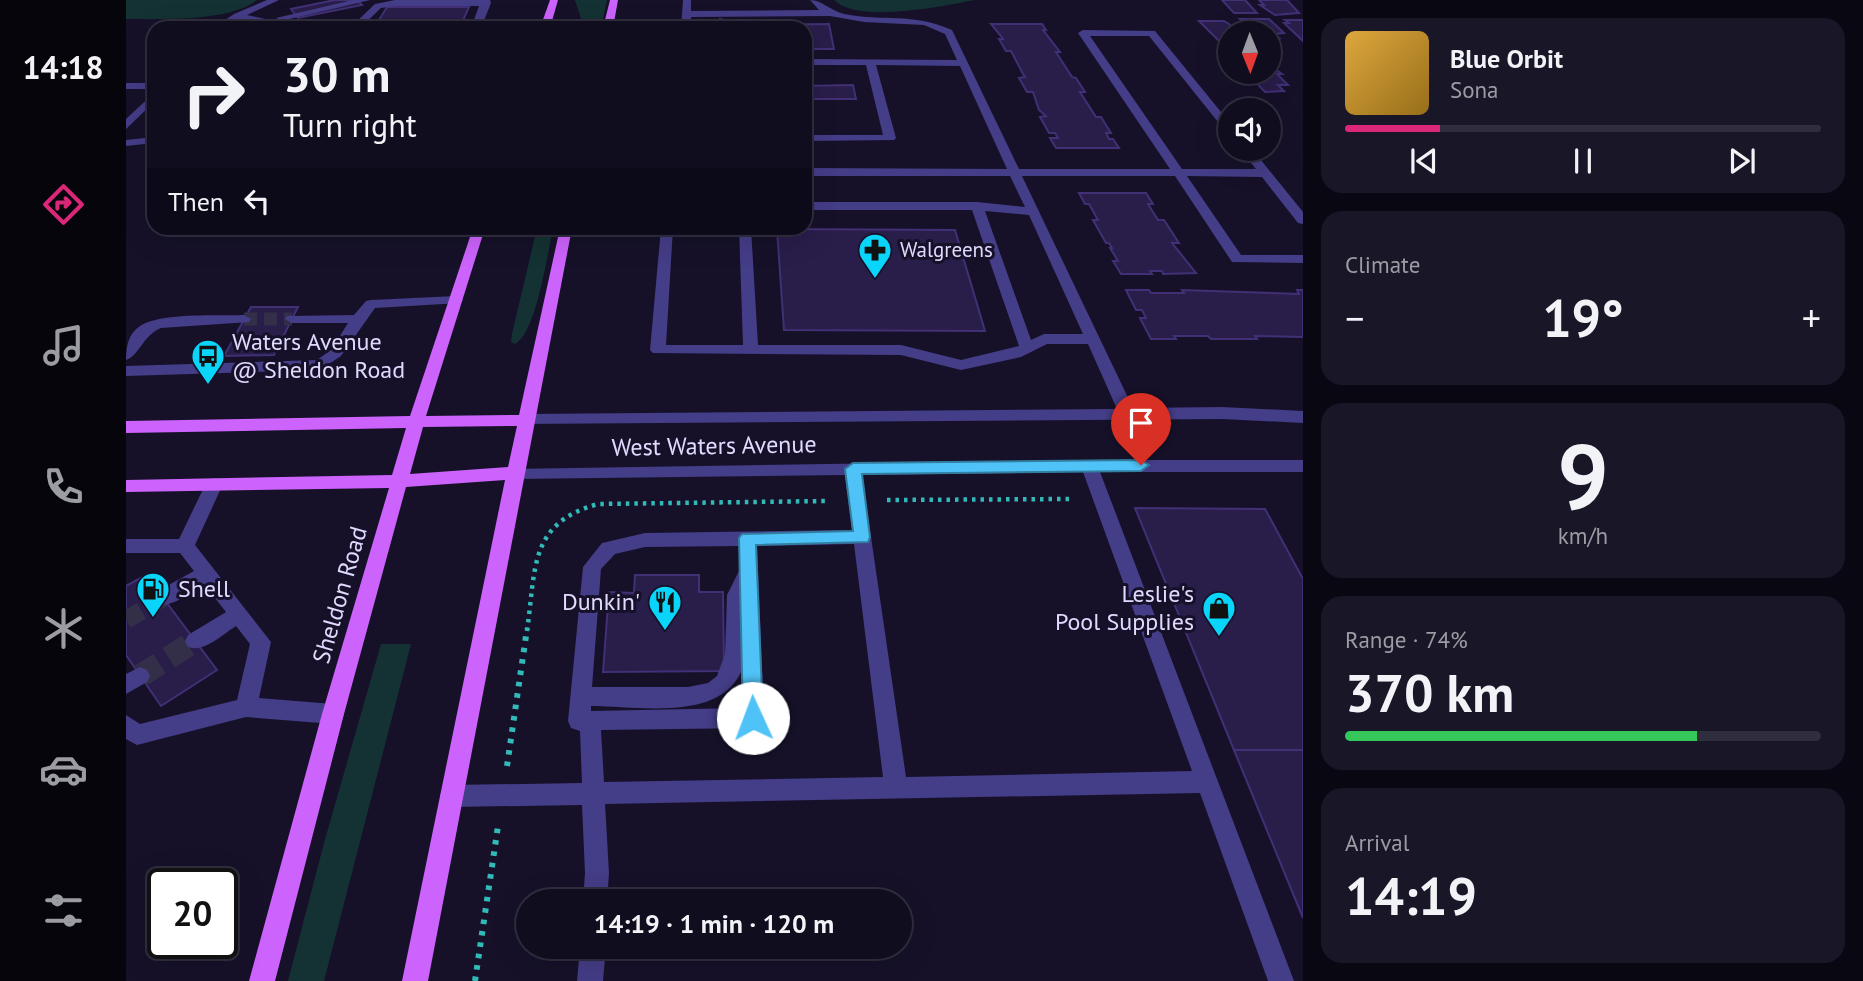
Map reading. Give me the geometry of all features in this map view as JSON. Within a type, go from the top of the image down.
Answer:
[{"type":"main road","points":[[547,21],[554,0]]},
{"type":"main road","points":[[610,21],[614,0]]},
{"type":"main road","name":"Sheldon Road","points":[[262,981],[333,714],[416,422],[478,235]]},
{"type":"main road","points":[[415,981],[565,235]]},
{"type":"main road","name":"West Waters Avenue","points":[[126,427],[526,420]]},
{"type":"main road","name":"West Waters Avenue","points":[[126,486],[401,481],[515,473]]},
{"type":"street","points":[[229,21],[275,0]]},
{"type":"street","points":[[269,21],[366,0]]},
{"type":"street","points":[[417,0],[428,3]]},
{"type":"street","points":[[686,21],[687,0]]},
{"type":"street","points":[[814,0],[818,6],[846,18],[925,22],[949,32],[1128,414]]},
{"type":"street","points":[[362,21],[378,6],[395,3],[486,2],[479,21]]},
{"type":"street","points":[[686,14],[834,13]]},
{"type":"street","points":[[237,16],[260,21]]},
{"type":"street","points":[[1218,115],[1152,33],[1083,33],[1237,259],[1303,259]]},
{"type":"street","points":[[812,62],[963,63]]},
{"type":"street","points":[[812,138],[890,138],[870,62]]},
{"type":"street","points":[[126,86],[147,86]]},
{"type":"street","points":[[126,126],[147,104]]},
{"type":"street","points":[[126,143],[147,141]]},
{"type":"street","points":[[1256,161],[1303,220]]},
{"type":"street","points":[[812,172],[1265,173]]},
{"type":"street","points":[[812,206],[977,206],[1032,212]]},
{"type":"street","points":[[977,206],[1027,348]]},
{"type":"street","points":[[666,235],[657,350],[901,349],[961,365],[1016,354],[1044,339],[1092,339]]},
{"type":"street","points":[[745,235],[751,350]]},
{"type":"street","points":[[126,371],[320,365],[334,358],[356,319],[371,304],[456,300]]},
{"type":"street","points":[[126,355],[144,330],[159,324],[244,319]]},
{"type":"street","points":[[292,319],[356,319]]},
{"type":"street","name":"West Waters Avenue","points":[[526,420],[1222,413],[1303,417]]},
{"type":"street","points":[[1089,466],[1280,981]]},
{"type":"street","name":"West Waters Avenue","points":[[515,473],[1303,466]]},
{"type":"street","points":[[853,469],[896,788]]},
{"type":"street","points":[[185,546],[214,484]]},
{"type":"street","points":[[748,538],[753,718],[579,721],[592,567],[610,548],[645,540],[748,538],[862,537]]},
{"type":"street","points":[[126,546],[185,546]]},
{"type":"street","points":[[185,546],[261,642],[246,707]]},
{"type":"street","points":[[163,598],[207,573]]},
{"type":"street","points":[[581,696],[694,698],[718,690],[733,671],[737,653],[735,592],[749,573]]},
{"type":"street","points":[[195,641],[239,614]]},
{"type":"street","points":[[126,725],[137,735],[246,707],[333,714]]},
{"type":"street","points":[[590,720],[595,889]]},
{"type":"street","points":[[452,796],[1207,782]]},
{"type":"street","points":[[590,981],[592,959]]},
{"type":"path","points":[[879,500],[1071,499]]},
{"type":"green space","points":[[126,0],[257,0],[245,7],[213,16],[126,19]]},
{"type":"green space","points":[[575,0],[607,0],[602,21],[582,21]]},
{"type":"green space","points":[[834,0],[975,0],[923,9],[881,12],[846,7]]},
{"type":"green space","points":[[535,235],[552,235],[529,325],[515,344],[511,342]]},
{"type":"green space","points":[[381,644],[411,644],[324,981],[288,981],[324,843]]},
{"type":"building","points":[[335,0],[357,0],[362,5],[298,18],[291,9]]},
{"type":"building","points":[[1222,0],[1245,0],[1257,13],[1234,13]]},
{"type":"building","points":[[1259,0],[1287,0],[1299,13],[1275,15],[1260,5],[1264,5]]},
{"type":"building","points":[[387,7],[469,7],[463,21],[378,21]]},
{"type":"building","points":[[1240,19],[1271,21],[1242,21]]},
{"type":"building","points":[[1285,20],[1303,20],[1303,41],[1284,23],[1289,23]]},
{"type":"building","points":[[1199,21],[1218,21],[1218,40]]},
{"type":"building","points":[[812,24],[829,24],[834,49],[812,49]]},
{"type":"building","points":[[991,24],[1042,24],[1046,30],[1043,30],[1060,52],[1056,52],[1085,92],[1080,92],[1096,117],[1101,117],[1111,133],[1106,133],[1109,139],[1113,139],[1119,148],[1056,148],[1050,138],[1058,138],[1055,133],[1049,133],[1040,117],[1046,116],[1039,110],[1033,92],[1027,92],[1019,78],[1025,77],[1011,51],[1006,51],[999,39],[1003,39]]},
{"type":"building","points":[[1281,78],[1288,85],[1278,85],[1284,91],[1265,92],[1258,84],[1281,84]]},
{"type":"building","points":[[853,85],[856,99],[812,99],[812,86]]},
{"type":"building","points":[[1079,193],[1146,193],[1153,204],[1148,204],[1158,220],[1164,220],[1179,243],[1172,243],[1196,273],[1163,274],[1162,271],[1150,271],[1152,274],[1121,274],[1113,261],[1118,261],[1112,248],[1106,243],[1093,220],[1098,220]]},
{"type":"building","name":"Walgreens","points":[[812,229],[955,230],[985,331],[784,330],[777,235],[812,235]]},
{"type":"building","points":[[1126,290],[1149,290],[1151,293],[1184,293],[1182,290],[1299,294],[1297,290],[1303,290],[1303,337],[1211,339],[1208,336],[1174,336],[1176,339],[1151,339],[1140,318],[1146,318],[1142,310],[1136,310]]},
{"type":"building","points":[[251,307],[298,307],[274,355],[224,356]]},
{"type":"building","points":[[1135,508],[1265,509],[1303,579],[1303,750],[1234,750]]},
{"type":"building","name":"Shell","points":[[146,575],[217,670],[161,706],[126,655],[126,586]]},
{"type":"building","name":"Dunkin'","points":[[635,575],[699,575],[699,592],[723,592],[724,671],[603,672],[609,592],[634,593]]},
{"type":"building","points":[[1234,750],[1303,750],[1303,918]]},
{"type":"tunnel","points":[[244,319],[292,319]]},
{"type":"tunnel","points":[[126,620],[163,598]]},
{"type":"tunnel","points":[[140,676],[195,641]]},
{"type":"place","name":"Walgreens","points":[[875,280]]},
{"type":"place","name":"Waters Avenue @ Sheldon Road","points":[[208,386]]},
{"type":"place","name":"Shell","points":[[153,619]]},
{"type":"place","name":"Dunkin'","points":[[665,632]]},
{"type":"place","name":"Leslie's Pool Supplies","points":[[1219,638]]},
{"type":"route","points":[[753,718],[748,538],[862,537],[853,469],[1141,465]]}]
